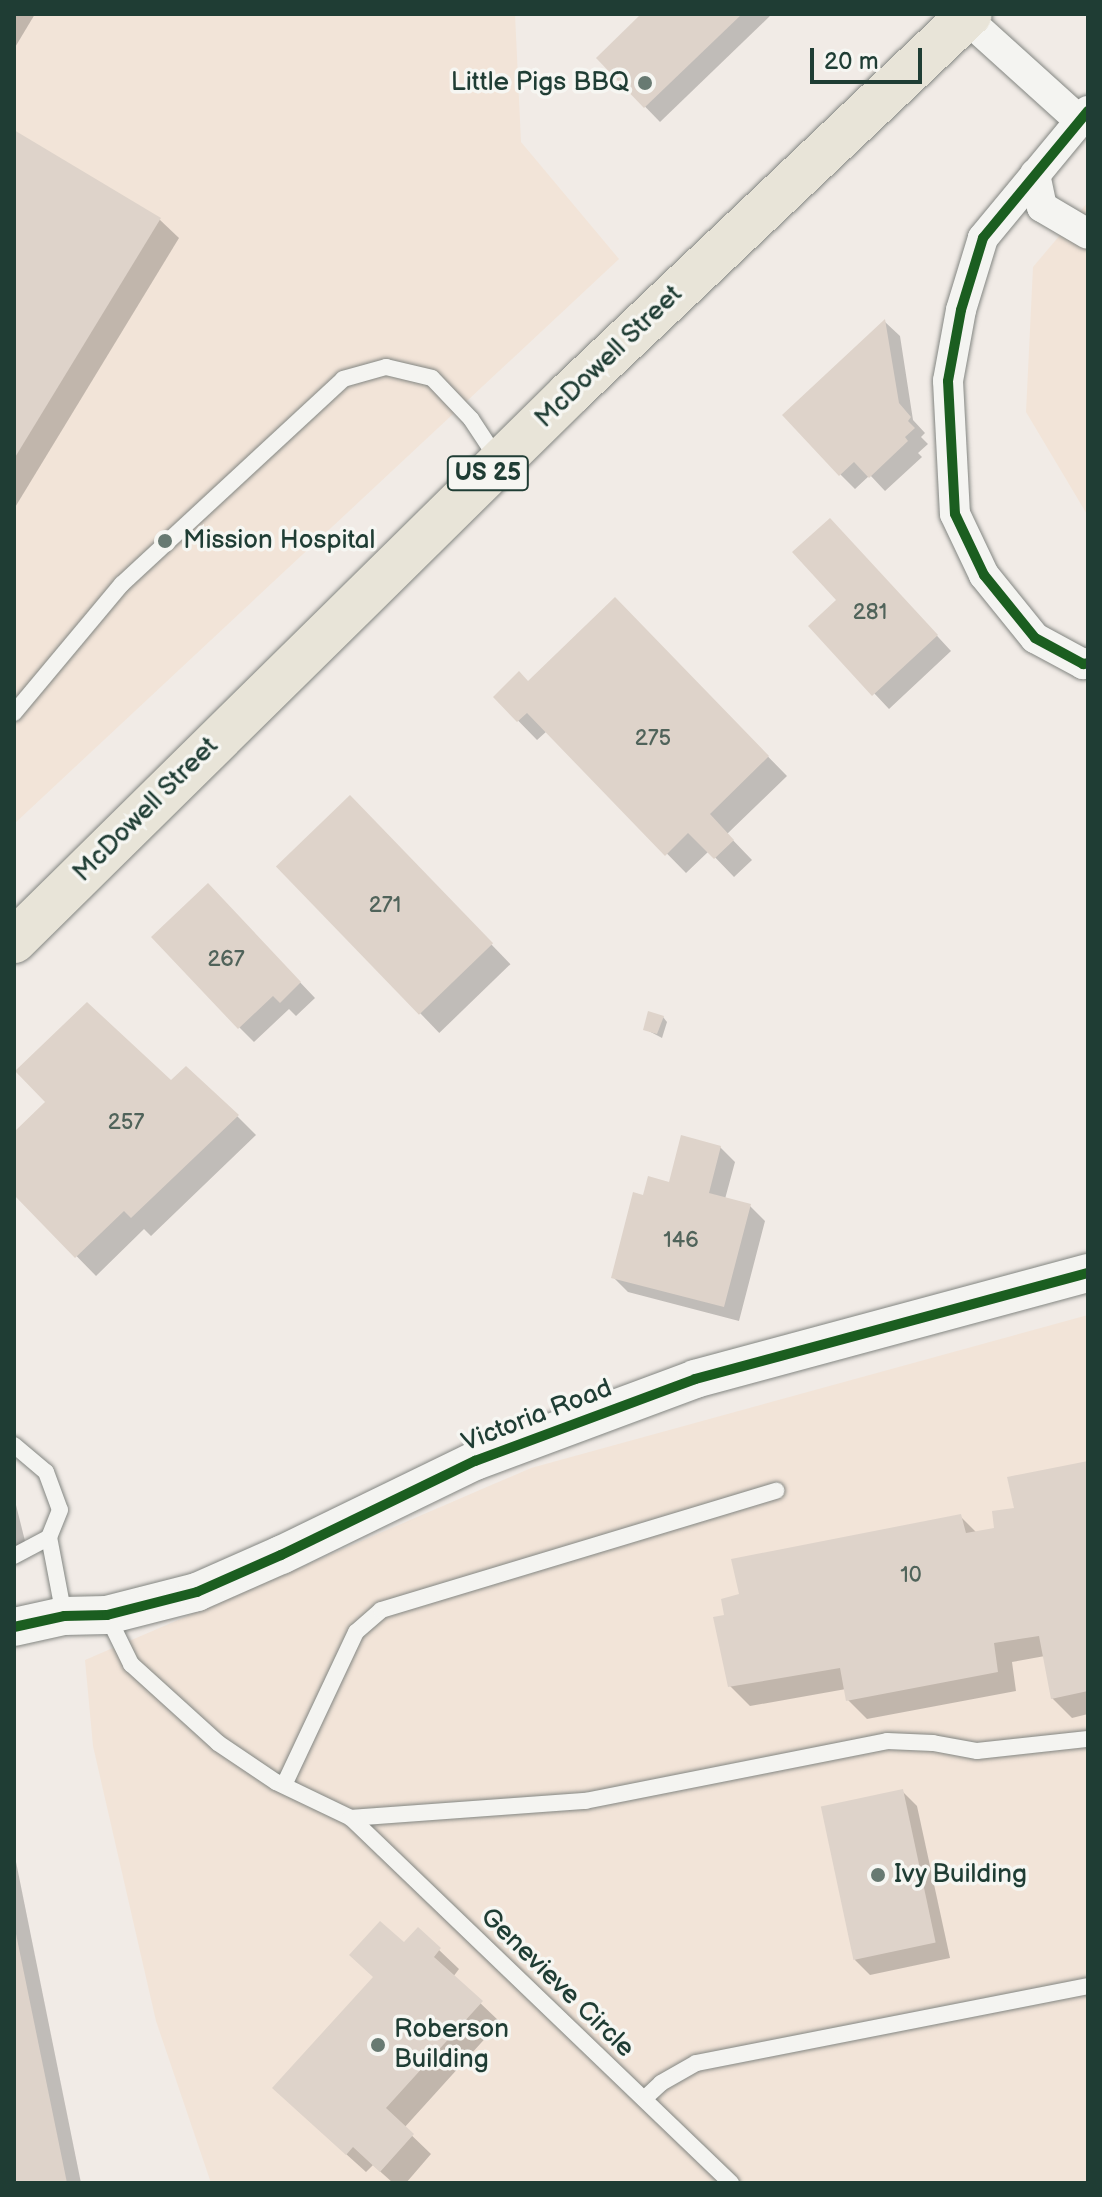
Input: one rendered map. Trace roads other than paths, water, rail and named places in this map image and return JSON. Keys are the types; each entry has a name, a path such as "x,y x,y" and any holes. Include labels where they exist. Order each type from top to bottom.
{"main road":[{"name":"McDowell Street","path":"14,941 499,462 966,15"}],"street":[{"path":"966,15 1084,116 983,238 961,310 948,381 955,514 984,575 1035,638 1083,664 1088,663"},
{"path":"1035,174 1042,207 1088,234"},
{"name":"Victoria Road","path":"14,1627 64,1616 107,1615 197,1592 475,1461 695,1379 1088,1273"}],"lane":[{"path":"14,713 122,584 343,379 386,367 432,378 471,419 499,462"},
{"path":"14,1445 46,1472 60,1510 49,1537 64,1616"},
{"path":"284,1785 356,1632 381,1610 776,1491"},
{"path":"14,1556 49,1537"},
{"path":"107,1615 131,1664 218,1743 284,1785 351,1818 585,1801 887,1741 977,1751 1088,1739"},
{"name":"Genevieve Circle","path":"351,1818 731,2183"},
{"path":"644,2099 661,2083 696,2063 1088,1986"}],"place":[{"name":"Little Pigs BBQ","path":"645,83"},
{"name":"Mission Hospital","path":"165,541"},
{"name":"Ivy Building","path":"878,1875"},
{"name":"Roberson Building","path":"378,2045"}]}
